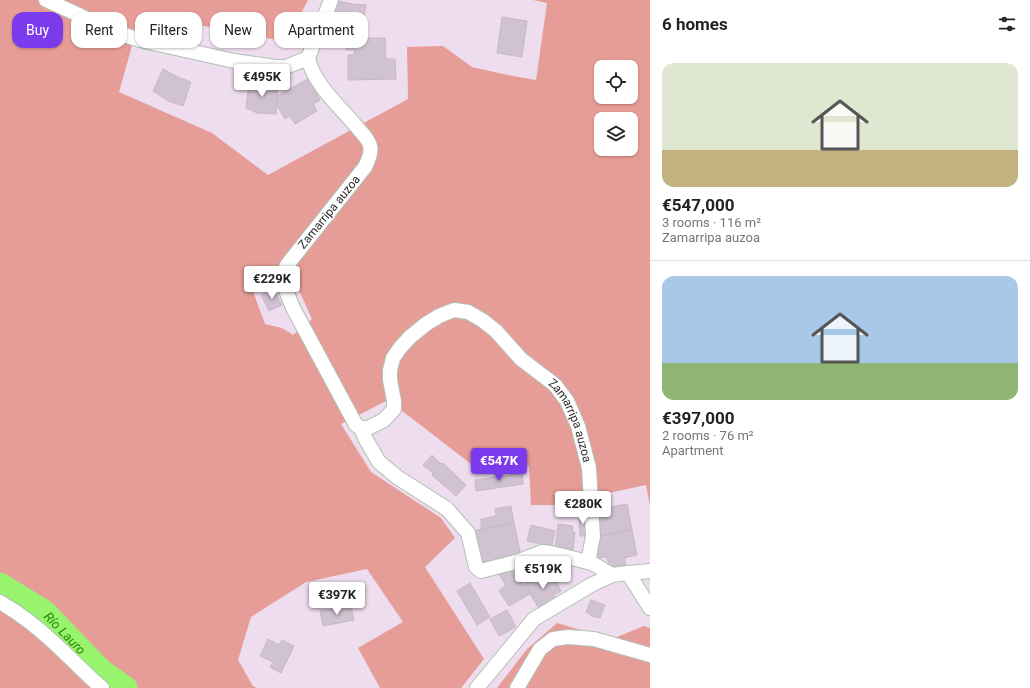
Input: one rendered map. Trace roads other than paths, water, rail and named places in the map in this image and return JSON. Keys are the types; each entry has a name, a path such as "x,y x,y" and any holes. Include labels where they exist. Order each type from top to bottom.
{"street":[{"path":"46,0 118,33 140,40 227,59 276,67 286,67 308,58 331,0"},
{"name":"Zamarripa auzoa","path":"308,58 310,67 320,83 371,146 370,157 365,167 287,265 283,274 284,286 293,308 346,408 356,425 361,428 368,428 384,420 394,409 390,380 390,370 393,358 410,337 439,316 454,310 468,312 482,320 496,331 521,359 555,385 567,401 578,426 589,468 593,536 588,562"},
{"name":"Zamarripa auzoa","path":"361,428 379,462 397,477 447,509 468,533 476,567 481,571 519,561 542,552 588,562 612,574"},
{"path":"477,688 534,619 612,574 650,571"},
{"path":"628,573 650,608"},
{"path":"0,602 16,611 53,641 88,677 102,688"},
{"path":"517,688 540,649 553,639 568,637 594,639 650,655"}],"waterway":[{"name":"Río Lauro","path":"0,584 44,611 102,671 126,688"}]}
